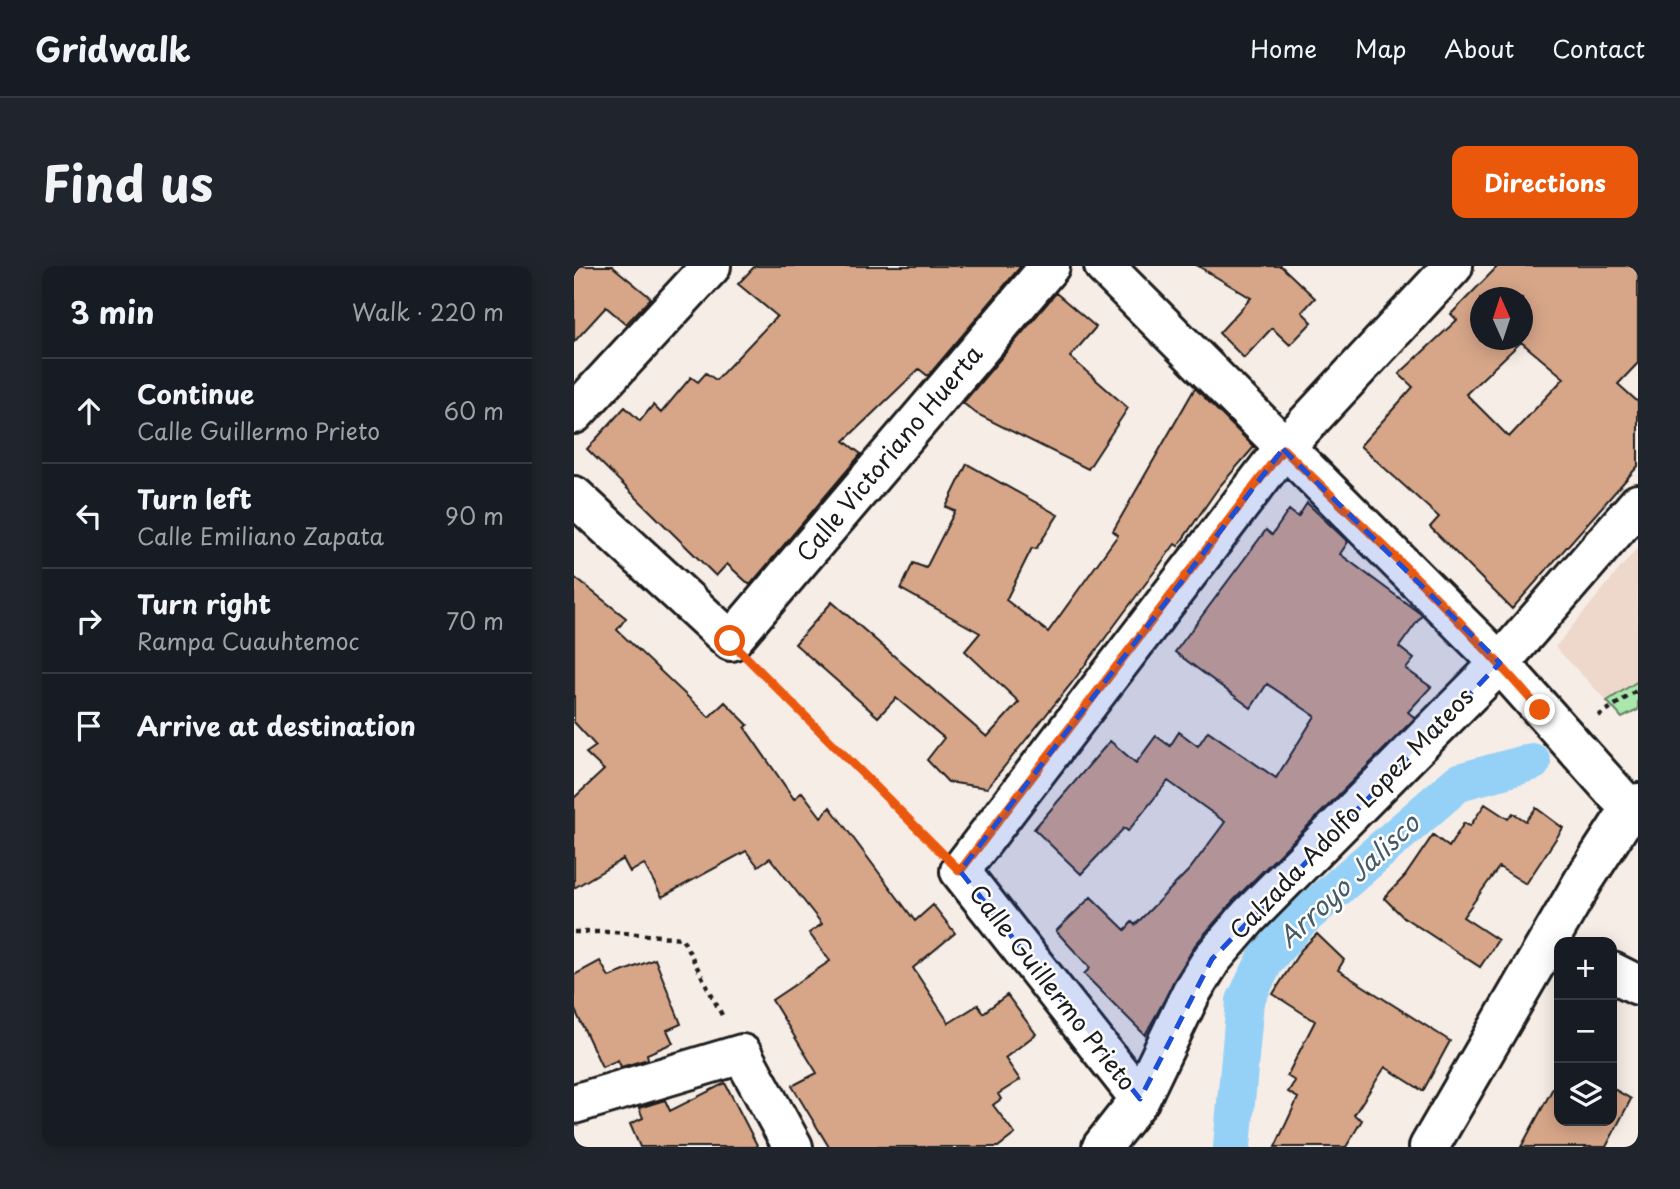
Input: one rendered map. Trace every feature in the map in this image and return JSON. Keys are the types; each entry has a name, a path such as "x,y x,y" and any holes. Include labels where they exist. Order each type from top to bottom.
{"street":[{"path":"574,414 711,266"},
{"name":"Calle Victoriano Huerta","path":"730,641 1050,266"},
{"path":"1104,266 1283,449 1395,556 1500,663 1565,737 1634,806 1584,880 1558,937"},
{"path":"960,871 1283,449 1453,266"},
{"path":"574,496 730,641"},
{"name":"Calzada Adolfo Lopez Mateos","path":"1102,1147 1140,1099 1192,991 1213,959 1249,916 1500,663 1638,504"},
{"name":"Calle Guillermo Prieto","path":"960,871 1140,1099"},
{"path":"1429,1147 1554,946"},
{"path":"1617,974 1638,985"},
{"path":"574,1104 742,1054 793,1147"}],"path":[{"name":"Calle Guillermo Prieto","path":"730,641 960,871"},
{"path":"1565,737 1638,690"},
{"path":"574,932 613,932 682,938 742,1054"}],"highlighted area":[{"path":"1283,449 1500,663 1212,959 1140,1099 960,871"}],"shaded area":[{"path":"1638,547 1638,681 1607,701 1555,647"}],"green space":[{"path":"1638,681 1638,710 1622,718 1607,701"}],"building":[{"path":"574,266 612,266 651,298 626,324 606,307 574,342"},
{"path":"755,266 1021,266 928,376 919,369 844,441 861,454 750,585 727,564 716,576 587,449 625,407 640,421 653,405 661,413 691,377 698,382 706,373 716,380 777,316 738,284"},
{"path":"1198,266 1281,266 1315,298 1302,312 1312,322 1290,345 1272,328 1244,358 1219,333 1251,298"},
{"path":"1498,266 1638,266 1638,363 1618,384 1638,402 1638,466 1512,609 1430,527 1439,517 1360,446 1413,387 1399,374 1457,320 1451,314 1470,295 1470,350 1513,350 1466,394 1509,437 1564,378 1531,350 1533,350 1533,287 1477,287"},
{"path":"1056,293 1096,327 1070,357 1128,408 1088,469 977,414 963,403"},
{"path":"1195,388 1254,447 1219,487 1178,546 1175,544 1071,684 987,788 948,782 927,760 944,738 896,698 878,717 795,644 832,602 987,737 1019,702 965,651 980,633 901,589 913,563 926,568 955,511 946,507 967,464 1058,515 1036,549 1032,548 1006,600 1048,632 1118,535 1113,531"},
{"path":"1307,503 1348,542 1340,554 1422,615 1399,647 1414,659 1406,669 1431,687 1408,712 1415,718 1233,901 1195,945 1145,1035 1084,974 1090,968 1056,931 1091,897 1125,930 1132,922 1135,925 1190,869 1225,822 1168,781 1128,831 1124,828 1081,874 1034,829 1110,741 1136,763 1156,736 1170,746 1179,732 1198,746 1208,731 1276,778 1315,716 1267,684 1251,708 1175,652 1266,530 1272,535 1289,510 1298,517"},
{"path":"574,577 626,618 617,630 709,717 725,702 748,725 745,728 794,799 802,792 821,817 830,807 915,921 933,905 955,933 913,968 949,1023 978,1005 983,1013 1007,995 1036,1034 1005,1058 1020,1080 998,1094 1001,1099 993,1105 1015,1134 998,1147 829,1147 792,1086 817,1073 772,1000 830,961 809,933 822,924 770,858 758,866 746,851 662,897 644,864 630,872 623,859 574,888 574,798 604,770 586,753 596,746 574,722"},
{"path":"1485,804 1508,819 1513,813 1526,821 1536,808 1563,828 1526,884 1499,867 1463,917 1498,940 1480,967 1402,916 1384,898 1405,876 1433,835 1449,847 1464,823 1470,826"},
{"path":"1317,934 1344,960 1338,970 1450,1041 1423,1091 1385,1067 1354,1115 1362,1120 1346,1147 1275,1147 1298,1098 1288,1092 1295,1081 1287,1076 1315,1021 1273,994 1301,950"},
{"path":"655,959 681,1024 667,1030 673,1043 647,1054 648,1059 621,1067 618,1060 602,1067 574,1008 574,975 600,961 609,977"},
{"path":"725,1083 758,1147 640,1147 630,1124 643,1118 639,1108 665,1100 670,1111"},
{"path":"1554,1086 1554,1126 1617,1126 1606,1147 1521,1147"},
{"path":"1617,1091 1631,1099 1617,1126"}],"waterway":[{"name":"Arroyo Jalisco","path":"1232,1147 1245,1001 1266,959 1298,922 1459,782 1532,762"}],"route":[{"path":"730,641 960,871 1283,449 1395,556 1500,663 1540,710"}]}
